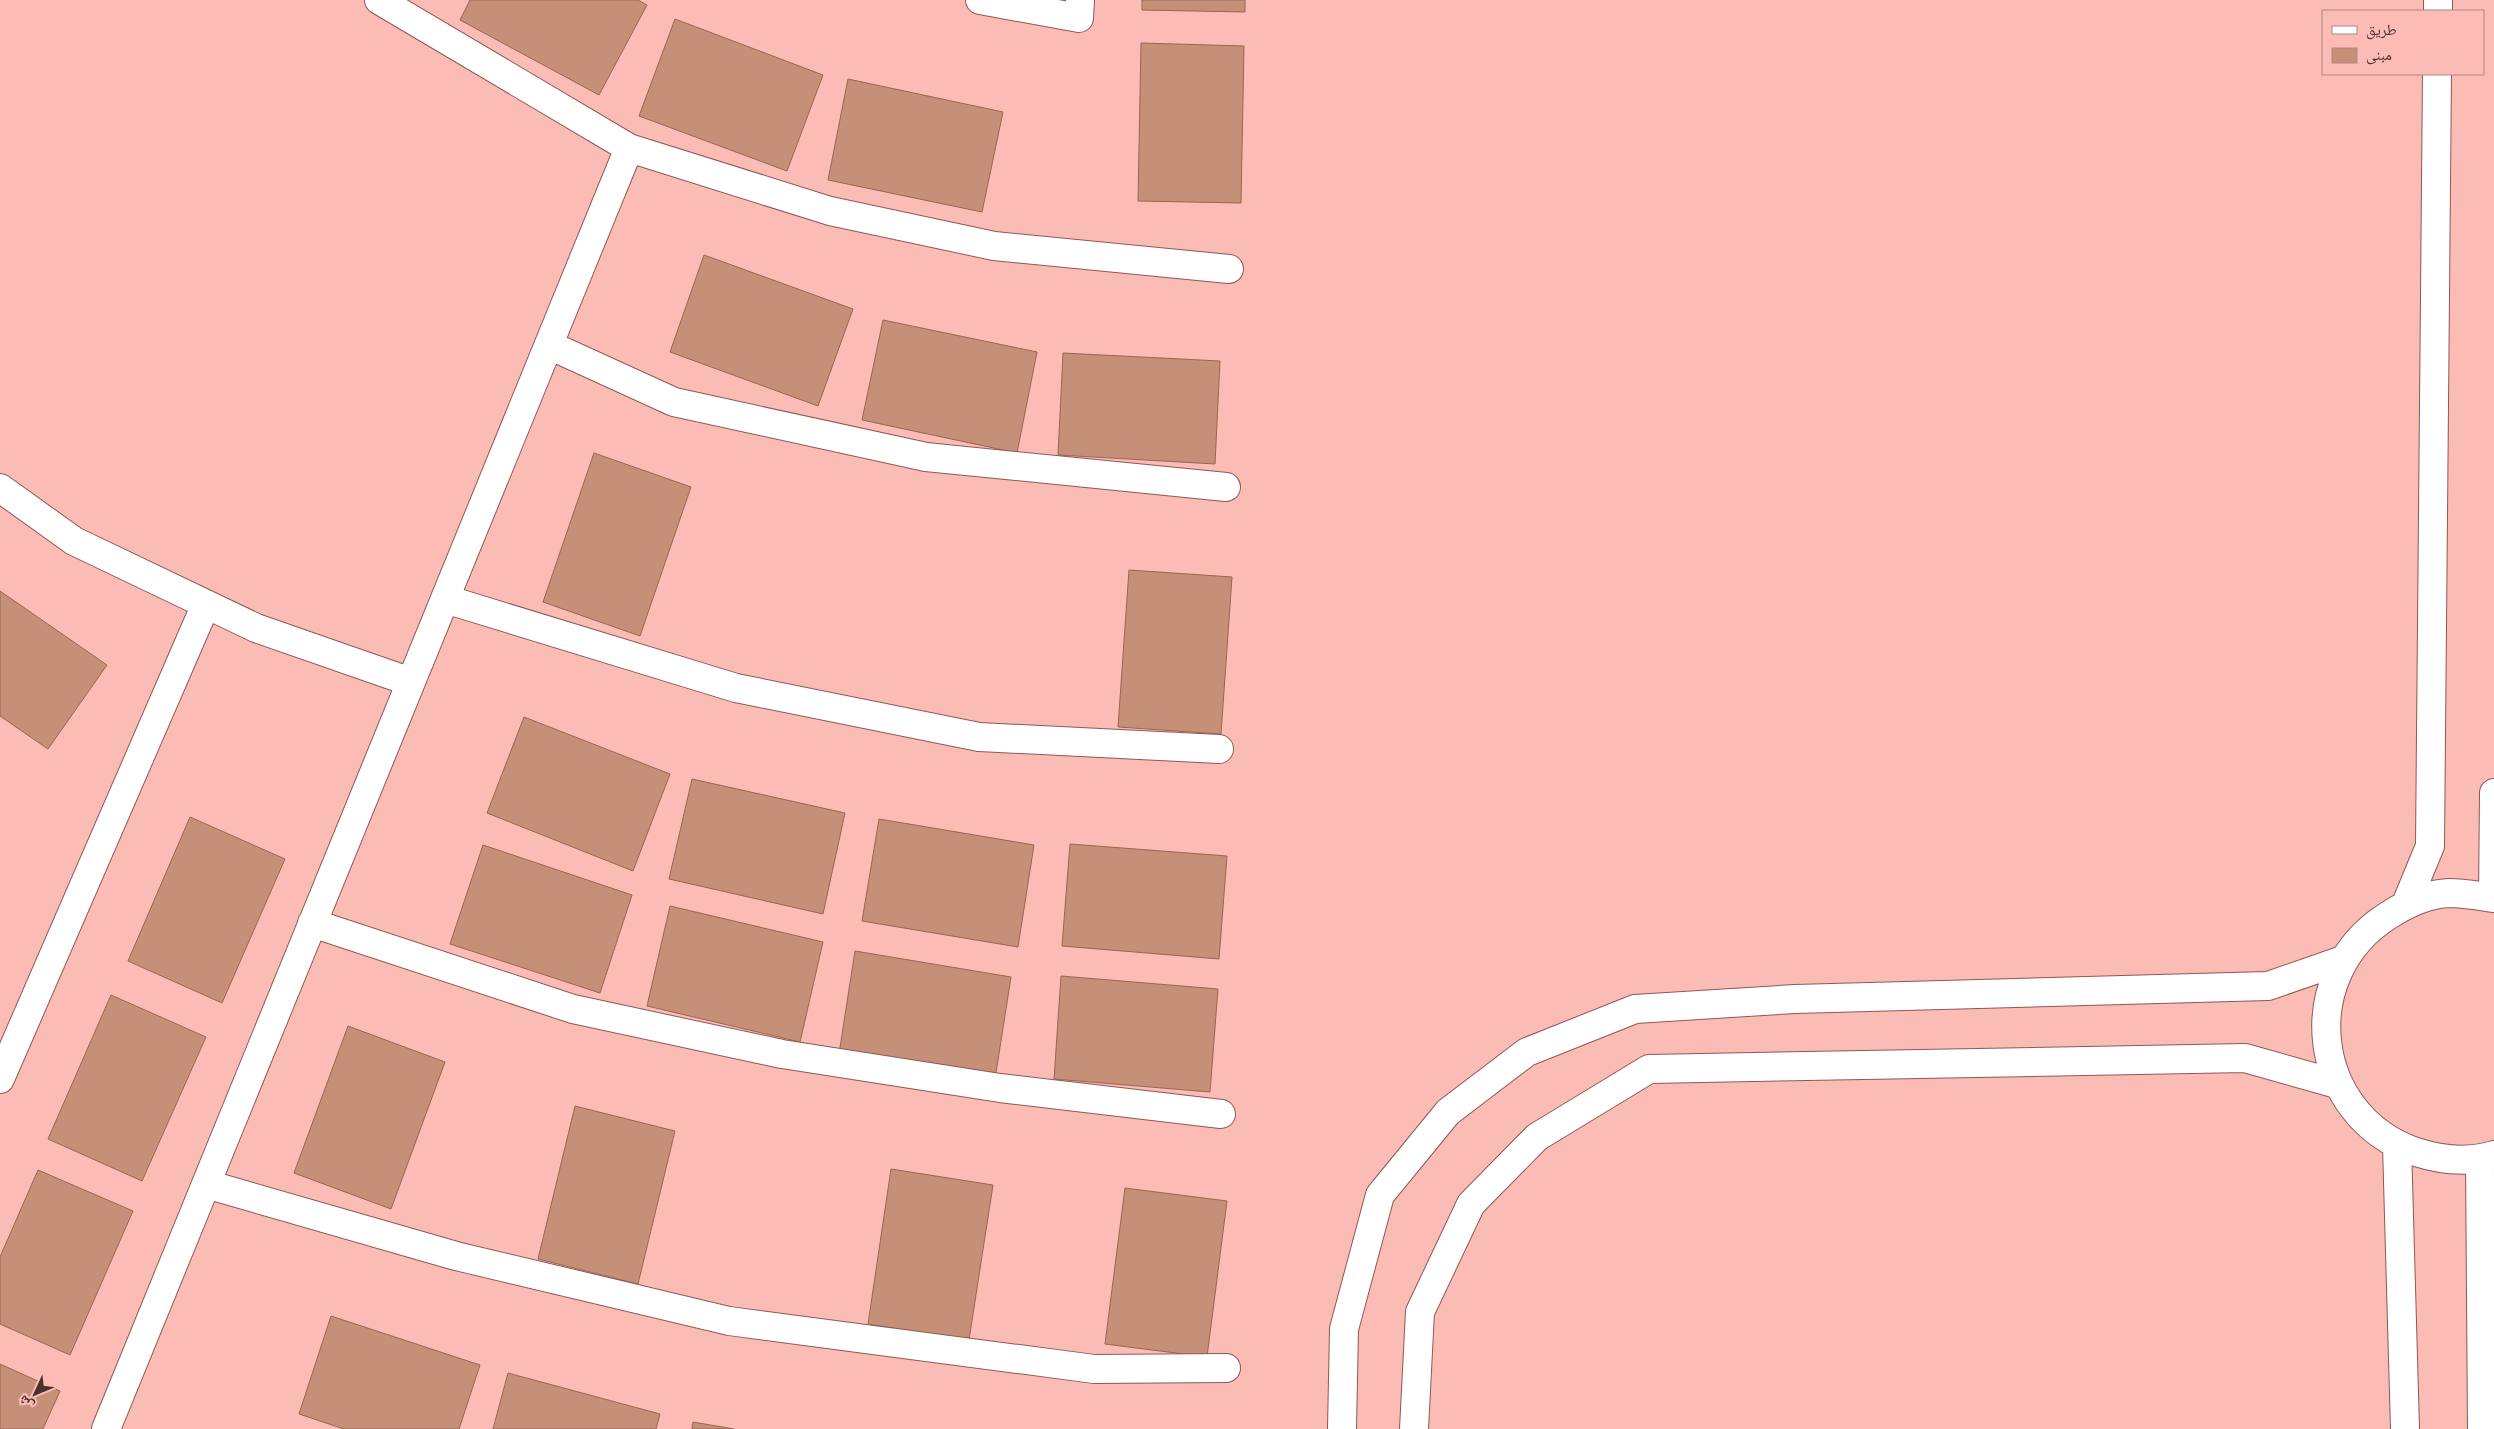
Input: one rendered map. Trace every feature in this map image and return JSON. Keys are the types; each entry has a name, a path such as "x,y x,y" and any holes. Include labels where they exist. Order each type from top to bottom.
{"street":[{"path":"379,0 629,148 830,211 994,246 1229,269"},
{"path":"980,0 1079,18 1080,0"},
{"path":"2406,904 2430,846 2437,75"},
{"path":"106,1429 629,148"},
{"path":"548,346 674,402 926,456 1226,487"},
{"path":"0,488 74,541 256,628 411,682"},
{"path":"445,598 736,688 970,735 1219,749"},
{"path":"0,1078 206,604"},
{"path":"2482,1429 2487,1157 2438,1159 2397,1145 2363,1120 2337,1084 2326,1043 2327,1000 2343,960 2370,926 2406,904 2448,893 2494,898 2494,793"},
{"path":"312,923 573,1009 773,1052 1000,1088 1221,1114"},
{"path":"1342,1429 1344,1329 1380,1195 1448,1112 1527,1052 1635,1008 1795,999 2268,986 2343,960"},
{"path":"1414,1429 1420,1312 1471,1204 1537,1137 1649,1069 2245,1058 2337,1084"},
{"path":"2397,1145 2405,1429"},
{"path":"206,1184 456,1256 729,1321 1094,1369 1226,1368"}],"building":[{"path":"470,0 638,0 647,5 599,95 460,20"},
{"path":"1142,0 1245,0 1245,12 1142,10"},
{"path":"675,19 823,75 787,171 639,116"},
{"path":"1141,43 1244,46 1241,203 1138,201"},
{"path":"848,79 1003,112 982,212 828,180"},
{"path":"704,255 853,309 818,406 670,352"},
{"path":"883,320 1037,352 1017,453 862,420"},
{"path":"1063,353 1220,361 1215,464 1058,455"},
{"path":"594,453 691,487 640,636 543,602"},
{"path":"1129,570 1232,577 1221,734 1118,727"},
{"path":"0,591 107,665 48,749 0,716"},
{"path":"524,717 670,774 633,871 487,813"},
{"path":"692,779 845,813 823,914 669,879"},
{"path":"190,817 285,859 222,1003 128,961"},
{"path":"879,819 1034,845 1018,947 862,921"},
{"path":"1070,844 1227,856 1219,959 1062,946"},
{"path":"483,845 632,895 600,993 450,944"},
{"path":"670,906 823,942 800,1042 647,1006"},
{"path":"855,951 1011,977 995,1079 839,1054"},
{"path":"1061,976 1218,989 1210,1092 1054,1079"},
{"path":"111,995 206,1037 142,1181 48,1139"},
{"path":"348,1026 445,1062 391,1209 294,1173"},
{"path":"575,1106 675,1131 638,1284 538,1259"},
{"path":"891,1169 993,1185 969,1340 868,1324"},
{"path":"38,1170 133,1211 70,1355 0,1324 0,1257"},
{"path":"1125,1188 1227,1201 1207,1357 1105,1344"},
{"path":"331,1316 480,1365 459,1429 344,1429 299,1414"},
{"path":"0,1364 60,1391 43,1429 0,1429"},
{"path":"508,1373 660,1414 656,1429 493,1429"},
{"path":"693,1422 734,1429 692,1429"}]}
